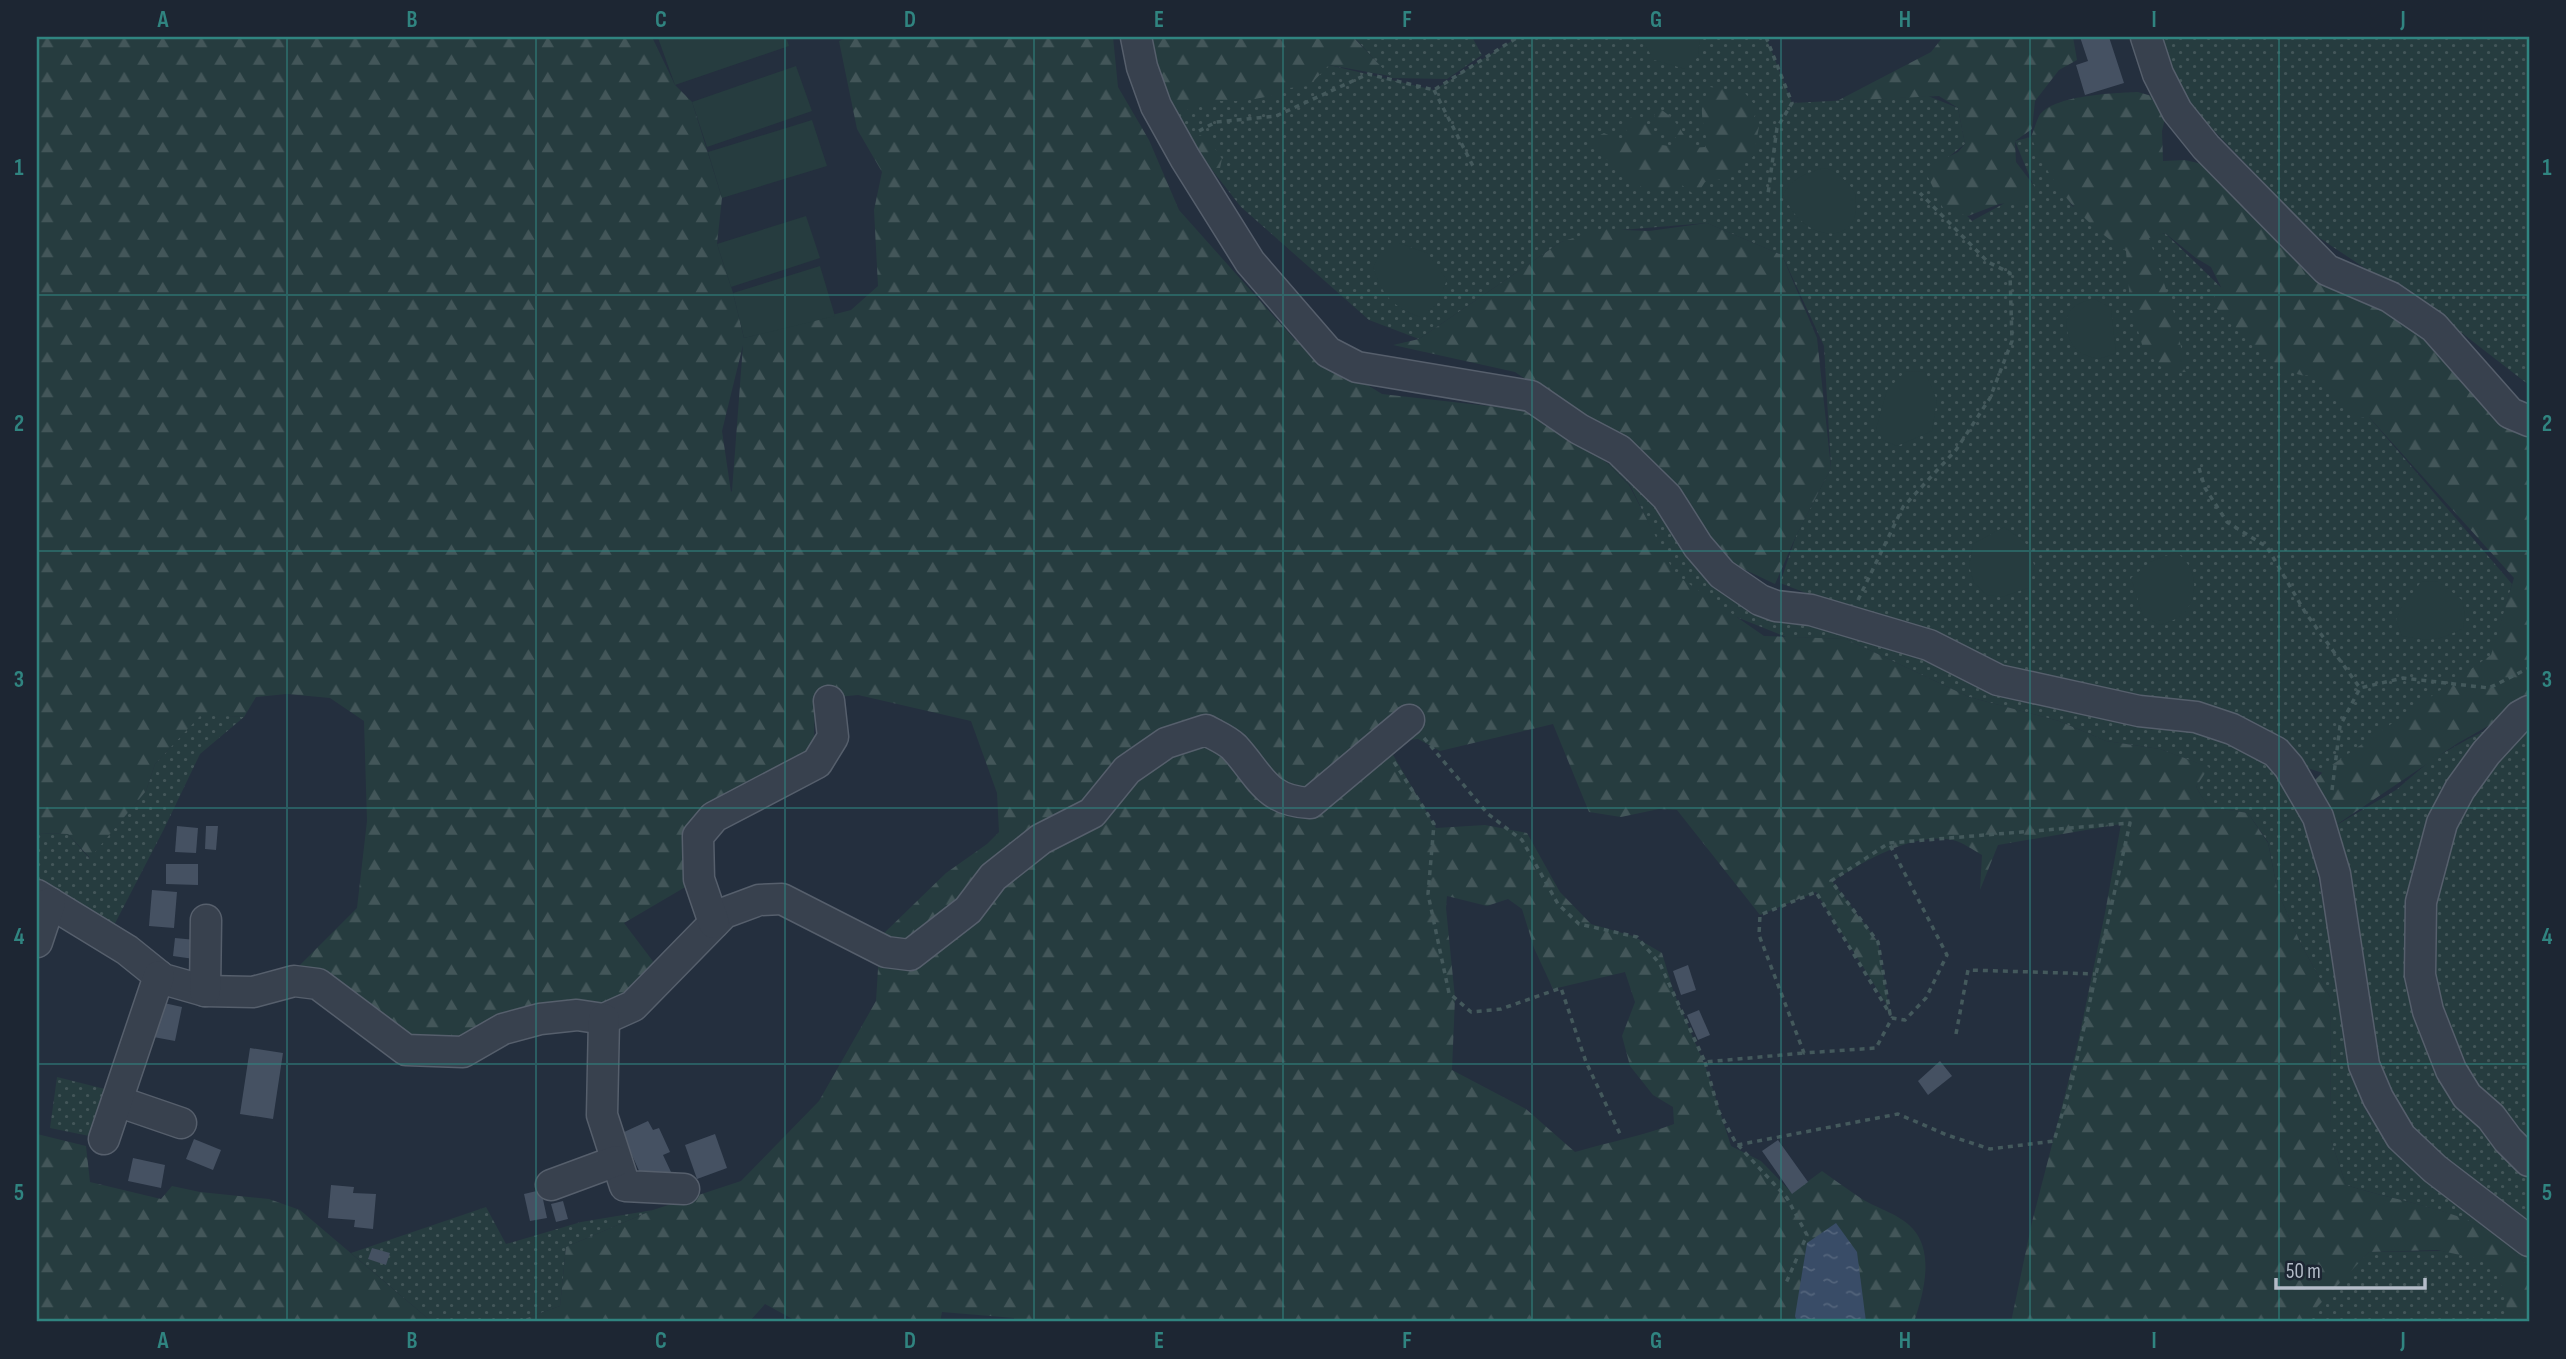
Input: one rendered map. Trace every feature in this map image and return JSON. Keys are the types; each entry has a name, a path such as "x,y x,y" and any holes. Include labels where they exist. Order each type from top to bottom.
{"street":[{"path":"1136,37 1142,67 1156,106 1176,142 1250,262 1328,352 1357,368 1531,396 1579,429 1619,450 1667,497 1698,546 1722,574 1760,600 1776,606 1811,610 1928,645 1998,680 2139,711 2196,717 2232,729 2276,752 2289,767 2318,817 2335,874 2364,1065 2378,1098 2401,1137 2435,1169 2529,1241"},
{"path":"2146,37 2158,74 2176,111 2206,146 2327,270 2390,298 2434,327 2510,413 2529,421"},
{"path":"714,923 699,878 698,836 715,817 817,763 833,737 829,701"},
{"path":"2529,710 2520,716 2486,753 2460,789 2442,823 2421,902 2420,975 2438,1042 2451,1070 2467,1096 2491,1117 2508,1140 2529,1161"},
{"path":"37,942 43,899 127,950 163,979 205,991 253,992 295,981 318,984 406,1050 463,1052 503,1029 540,1019 577,1015 604,1019 633,1006 724,913 759,900 782,899 886,952 910,955 968,910 993,877 1041,839 1092,813 1127,770 1166,743 1206,730 1232,745 1263,785 1291,802 1310,803 1409,720"},
{"path":"205,991 206,920"},
{"path":"104,1139 159,976"},
{"path":"604,1019 602,1115 625,1186 684,1189"},
{"path":"117,1101 181,1123"},
{"path":"551,1185 617,1161"}],"path":[{"path":"1176,142 1216,122 1276,116 1368,74 1434,90 1518,37"},
{"path":"1766,37 1791,103 1777,128 1768,194"},
{"path":"1434,90 1475,170"},
{"path":"1847,621 1903,507 1963,440 1990,398 2012,341 2010,273 1988,262 1920,193"},
{"path":"2199,468 2205,488 2227,522 2267,547 2305,612 2360,688"},
{"path":"2331,793 2340,726 2360,688 2403,678 2489,688 2529,668"},
{"path":"1409,720 1488,814 1522,840 1558,904 1579,924 1637,937 1660,964 1705,1062 1719,1112 1737,1145 1787,1198 1807,1235 1786,1283"},
{"path":"1384,741 1394,762 1434,824 1428,894 1449,993 1471,1012 1501,1009 1561,988 1586,1062 1620,1134"},
{"path":"1737,1145 1898,1114 1947,1135 1990,1149 2054,1141 2072,1081 2130,823 1889,843 1830,881 1878,942 1890,1014 1816,892 1760,915 1759,936 1804,1053"},
{"path":"1705,1062 1876,1048 1892,1018 1905,1020 1926,998 1947,955 1889,843"},
{"path":"1956,1034 1968,971 2096,974"}],"green space":[{"path":"37,37 652,37 675,85 692,102 722,198 717,244 744,338 851,310 878,286 874,210 882,172 857,129 839,41 850,37 1113,37 1118,87 1149,140 1179,210 1295,340 1382,394 1524,410 1573,437 1607,463 1629,485 1675,574 1764,636 1846,639 1969,697 2059,721 2106,741 2160,749 2209,767 2196,787 2208,807 2248,813 2268,843 2278,893 2302,946 2330,997 2331,1140 2346,1185 2456,1216 2495,1234 2529,1267 2529,1322 2507,1322 2503,1290 2488,1261 2437,1250 2369,1252 2303,1322 2011,1322 2032,1222 2076,1052 2121,824 1998,845 1980,890 1982,855 1964,844 1938,838 1890,850 1832,881 1878,942 1889,1008 1816,892 1760,915 1677,810 1659,809 1621,817 1589,812 1553,724 1440,751 1418,739 1386,743 1436,828 1485,825 1527,833 1560,892 1591,924 1633,936 1662,953 1674,993 1706,1068 1731,1146 1761,1161 1792,1193 1822,1171 1862,1199 1908,1224 1920,1239 1925,1262 1921,1300 1914,1322 1014,1322 1014,1318 942,1312 940,1322 798,1322 765,1304 749,1322 516,1322 560,1306 566,1247 653,1210 741,1181 819,1101 876,1001 880,937 946,873 987,844 999,832 997,793 971,721 858,695 816,699 814,731 817,763 698,836 699,879 624,923 655,964 633,1006 406,1050 289,976 357,908 367,821 364,721 330,698 287,694 256,697 244,717 201,715 155,764 146,791 90,858 68,834 37,833","holes":["743,345 732,491 731,492 722,431","1447,896 1487,906 1508,899 1522,909 1534,948 1553,989 1625,972 1635,1002 1622,1036 1630,1066 1653,1095 1673,1107 1674,1124 1575,1152 1526,1109 1452,1070 1455,998"]},
{"path":"786,37 789,46 675,85 658,38"},
{"path":"1144,37 1359,37 1355,39 1390,76 1329,65 1309,86 1289,88 1276,95 1244,101 1218,101 1169,115"},
{"path":"1472,37 1482,55 1447,79 1391,78 1355,38"},
{"path":"1518,37 1766,37 1792,103 1928,96 1958,108 1965,144 1927,174 1972,221 2034,187 2015,141 2031,137 2072,206 2149,237 2165,233 2302,366 2369,417 2512,584 2491,658 2323,773 2254,751 2281,775 2311,842 2343,1006 2353,1079 2366,1111 2390,1147 2425,1180 2529,1252 2529,1267 2495,1234 2473,1223 2437,1210 2346,1185 2331,1140 2330,997 2302,946 2278,893 2268,842 2248,813 2208,807 2196,787 2208,767 2160,749 2106,741 2059,721 1969,697 1846,639 1786,637 1734,616 1673,574 1630,485 1607,463 1649,480 1752,593 2055,693 2209,737 1993,665 1780,583 1796,536 1831,468 1824,346 1782,255 1707,223 1621,230 1561,242 1419,339 1369,320 1241,207 1169,115 1329,65 1434,90"},
{"path":"1640,37 1700,37 1698,57 1685,69 1654,60"},
{"path":"1943,37 2073,37 2077,60 2059,70 2035,101 2032,129 2015,141 2016,162 2035,187 2020,202 1999,204 1968,216 1944,210 1924,169 1958,152 1965,144 1958,108 1939,96 1837,101 1931,52"},
{"path":"2159,37 2529,37 2529,385 2458,330 2312,233 2183,98"},
{"path":"796,66 812,111 707,147 692,102"},
{"path":"1710,87 1744,92 1758,109 1753,119 1759,127 1753,157 1741,162 1723,179 1705,182 1696,196 1679,183 1667,189 1645,190 1600,154 1594,138 1604,133 1621,141 1628,136 1624,123 1631,117 1647,124 1662,145 1676,147 1682,143 1655,120 1654,115 1660,109 1675,122 1692,148 1705,147 1702,110"},
{"path":"2138,92 2155,97 2166,114 2162,131 2163,161 2185,160 2219,168 2403,315 2529,428 2529,703 2458,743 2330,829 2309,786 2326,769 2491,655 2514,578 2369,417 2359,418 2312,375 2300,375 2286,370 2243,337 2211,302 2221,287 2211,267 2165,233 2149,238 2174,313 2186,372 2165,371 2143,348 2130,303 2126,251 2095,228 2070,202 2048,171 2031,137 2039,116 2057,104 2085,96"},
{"path":"812,120 827,166 722,198 708,152"},
{"path":"1205,134 1222,159 1220,168 1203,168 1188,146 1196,137"},
{"path":"1824,168 1841,177 1852,188 1856,197 1852,222 1842,231 1835,233 1819,232 1806,225 1794,213 1783,195 1800,177"},
{"path":"806,216 820,258 731,287 717,244"},
{"path":"1707,223 1782,255 1817,338 1831,468 1775,584 1718,557 1655,466 1515,372 1393,345 1419,339 1561,242 1601,229 1649,231"},
{"path":"1399,243 1427,253 1447,280 1436,305 1420,317 1402,309 1389,299 1380,286 1373,267 1381,252"},
{"path":"820,266 835,316 744,338 733,293"},
{"path":"2095,299 2111,308 2116,353 2099,359 2076,349 2067,329 2071,310 2081,303"},
{"path":"1906,371 1925,372 1937,400 1932,431 1897,446 1883,440 1876,429 1887,390"},
{"path":"2004,527 2025,542 2035,567 2028,588 2002,597 1987,595 1974,583 1969,566 1973,544"},
{"path":"2176,552 2191,570 2194,592 2183,614 2160,625 2143,616 2131,578 2150,562"},
{"path":"2438,581 2462,600 2465,614 2463,628 2434,639 2402,636 2396,620 2401,608 2421,582"},
{"path":"2529,710 2529,1240 2385,1110 2323,833 2396,790 2431,760"},
{"path":"201,714 244,717 200,754 110,933 37,894 37,833 68,834 89,858 146,791 155,764"},
{"path":"57,1077 113,1091 104,1139 50,1128"},
{"path":"37,1134 86,1146 90,1182 161,1199 172,1186 200,1192 269,1199 300,1210 432,1322 37,1322"},
{"path":"486,1207 506,1244 581,1222 653,1210 566,1247 560,1306 516,1322 432,1322 351,1253"},
{"path":"2442,1251 2492,1261 2508,1302 2507,1322 2300,1322 2369,1252"}],"water":[{"path":"1836,1223 1857,1252 1866,1322 1797,1322 1795,1316 1807,1243"}],"building":[{"path":"2080,37 2109,37 2124,83 2085,95 2076,65 2088,61"},
{"path":"177,826 198,828 196,853 175,852"},
{"path":"206,826 218,826 216,850 205,849"},
{"path":"166,864 198,864 198,885 166,884"},
{"path":"152,890 177,892 174,928 149,926"},
{"path":"175,938 196,940 194,959 173,956"},
{"path":"1688,965 1696,990 1681,995 1673,971"},
{"path":"155,1001 182,1007 175,1041 148,1036"},
{"path":"1699,1010 1710,1035 1698,1040 1687,1015"},
{"path":"250,1048 283,1053 273,1119 240,1114"},
{"path":"1940,1061 1952,1076 1928,1095 1918,1081"},
{"path":"648,1121 653,1130 659,1128 670,1152 663,1155 671,1172 645,1184 622,1133"},
{"path":"715,1134 727,1168 697,1179 685,1145"},
{"path":"194,1139 221,1150 213,1170 186,1159"},
{"path":"1778,1140 1808,1182 1792,1194 1762,1151"},
{"path":"133,1158 165,1165 161,1188 128,1181"},
{"path":"331,1185 354,1187 353,1193 376,1194 373,1229 354,1227 355,1220 328,1218"},
{"path":"541,1190 547,1218 530,1221 524,1194"},
{"path":"563,1201 568,1219 556,1222 551,1204"},
{"path":"372,1248 390,1253 386,1265 368,1259"}]}
